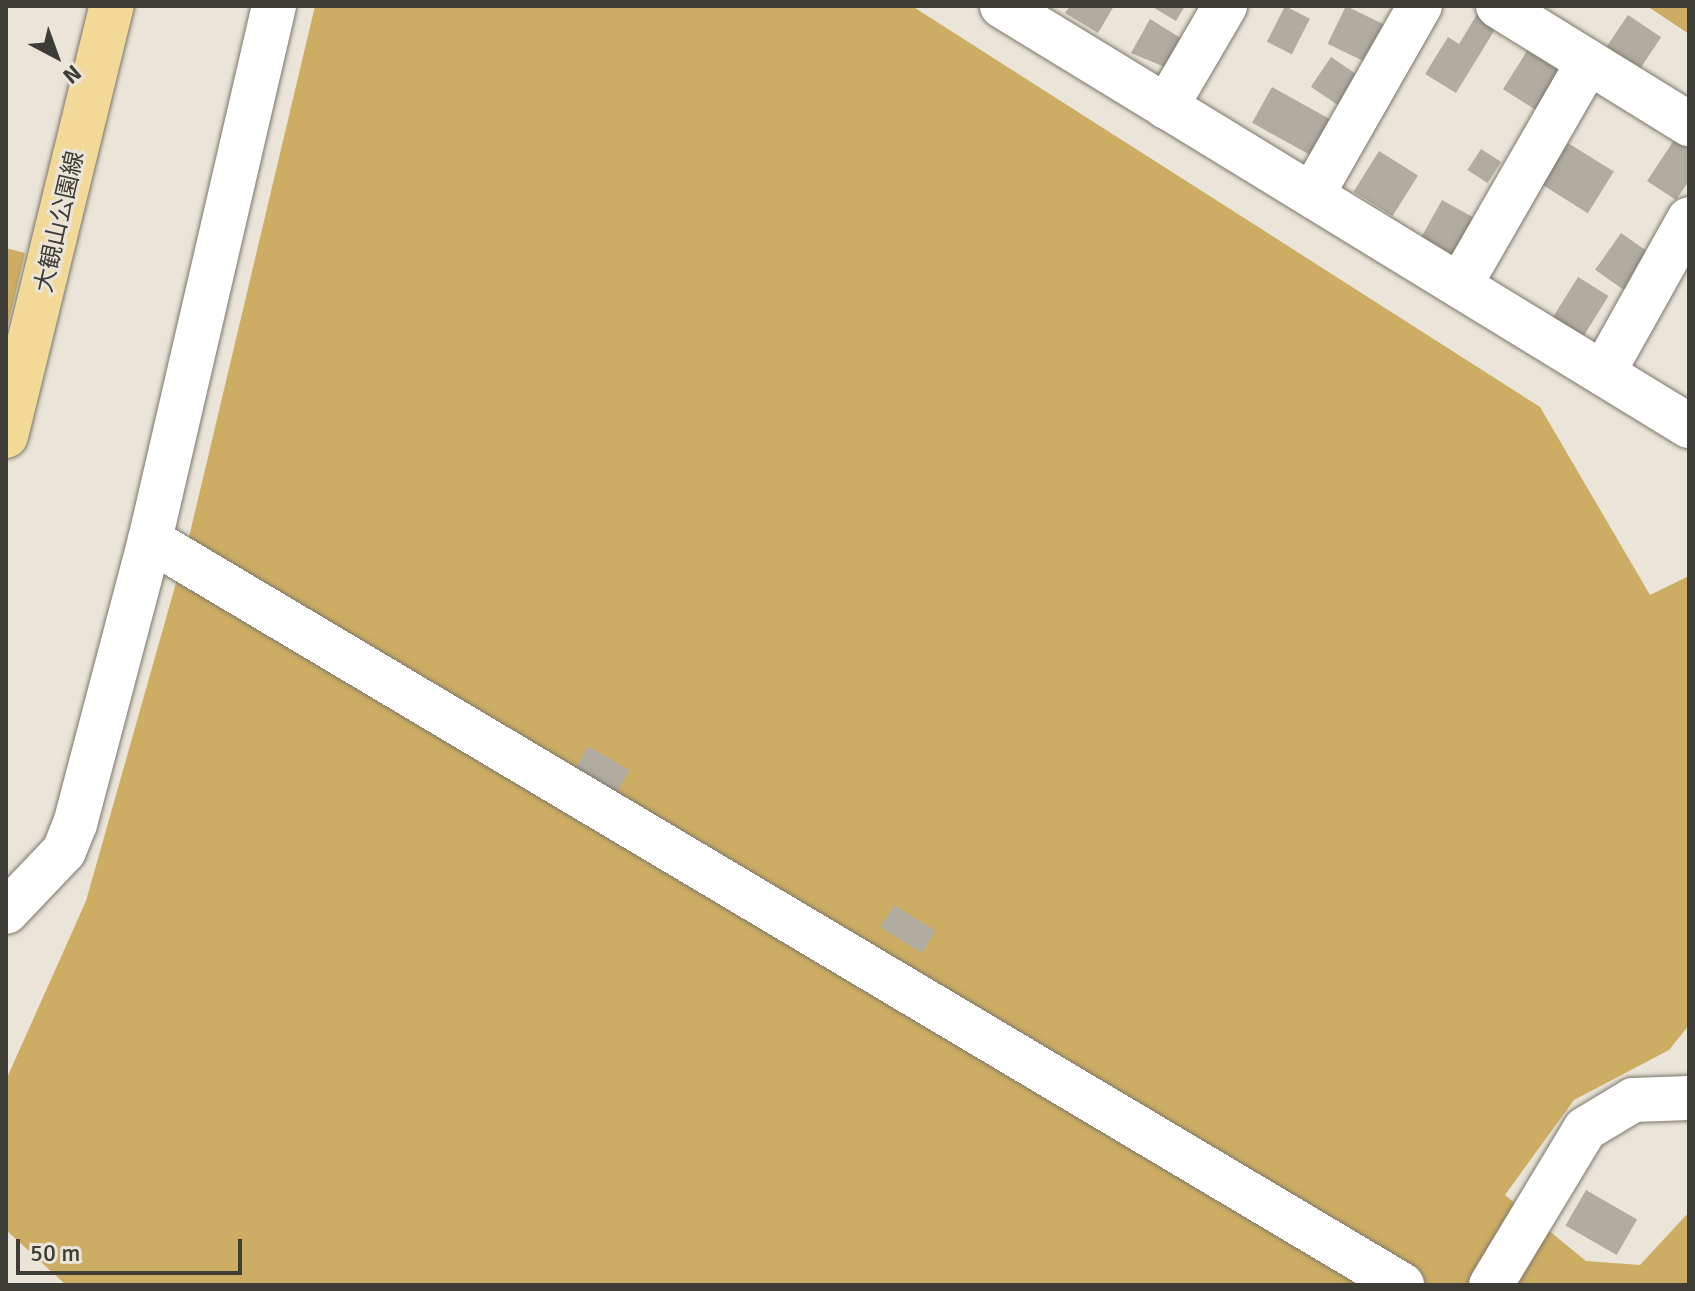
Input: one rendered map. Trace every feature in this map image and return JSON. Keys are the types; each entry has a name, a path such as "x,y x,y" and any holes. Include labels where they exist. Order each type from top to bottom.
{"main road":[{"name":"大観山公園線","path":"6,436 112,6"}],"street":[{"path":"6,912 71,839 150,540 274,6"},
{"path":"1002,6 1689,426"},
{"path":"1166,107 1225,6"},
{"path":"1312,195 1420,6"},
{"path":"1498,6 1689,124"},
{"path":"1460,285 1588,62"},
{"path":"1603,373 1689,219"},
{"path":"150,540 1402,1285"},
{"path":"1491,1285 1585,1129 1633,1100 1689,1098"}],"shaded area":[{"path":"315,6 912,6 1540,407 1650,595 1689,576 1689,1025 1669,1050 1574,1100 1505,1195 1586,1261 1640,1265 1689,1212 1689,1285 66,1285 6,1230 6,1080 86,901 189,537"},
{"path":"1647,6 1689,6 1689,34"},
{"path":"6,248 25,253 6,333"}],"building":[{"path":"1070,6 1114,6 1098,33 1065,13"},
{"path":"1151,6 1185,6 1176,21"},
{"path":"1285,6 1310,19 1292,54 1267,42"},
{"path":"1346,6 1385,25 1366,63 1328,44"},
{"path":"1479,11 1499,23 1456,93 1425,74 1448,37 1459,44"},
{"path":"1628,15 1661,37 1636,75 1603,52"},
{"path":"1150,19 1184,40 1167,68 1131,53"},
{"path":"1530,46 1562,66 1535,109 1503,89"},
{"path":"1331,57 1361,77 1341,107 1311,87"},
{"path":"1272,87 1334,121 1314,157 1252,123"},
{"path":"1676,137 1689,145 1689,181 1676,200 1647,181"},
{"path":"1568,143 1614,172 1588,213 1542,185"},
{"path":"1481,149 1501,162 1488,183 1467,170"},
{"path":"1379,151 1418,175 1393,216 1354,192"},
{"path":"1442,200 1475,218 1451,263 1417,245"},
{"path":"1621,233 1650,253 1624,290 1595,270"},
{"path":"1578,277 1609,296 1580,341 1550,322"},
{"path":"588,746 630,770 616,794 574,770"},
{"path":"894,905 936,931 922,953 880,927"},
{"path":"1586,1190 1637,1220 1617,1255 1566,1226"}]}
